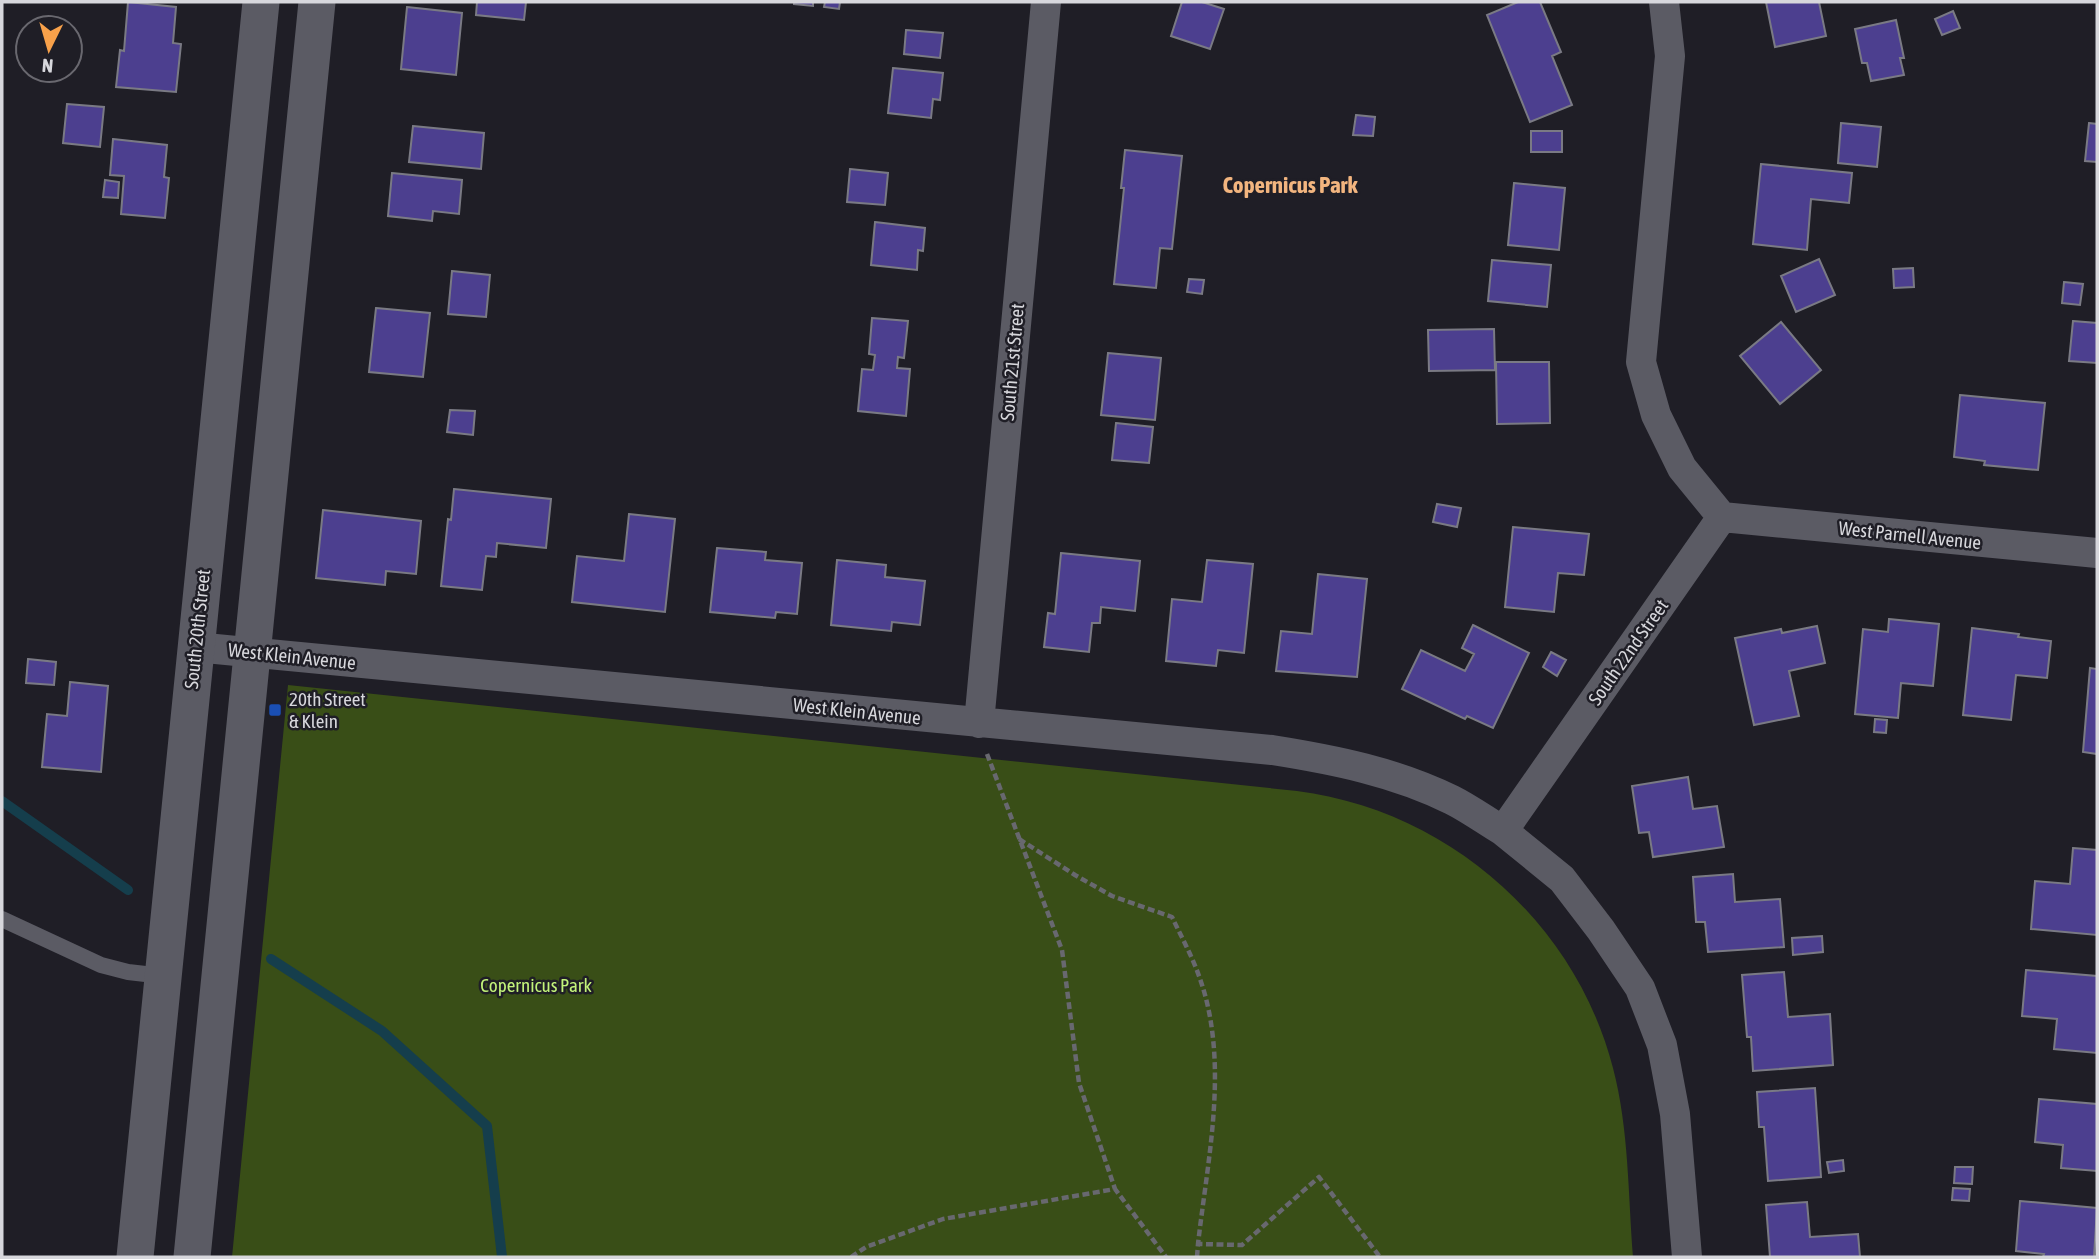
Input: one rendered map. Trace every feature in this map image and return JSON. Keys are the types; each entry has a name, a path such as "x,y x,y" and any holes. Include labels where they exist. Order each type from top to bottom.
{"street":[{"name":"South 20th Street","path":"135,1257 261,2"},
{"path":"192,1257 317,2"},
{"name":"South 21st Street","path":"979,723 1046,2"},
{"path":"1664,2 1670,56 1641,362 1656,415 1682,468 1722,517"},
{"name":"West Parnell Avenue","path":"1722,517 2097,553"},
{"name":"South 22nd Street","path":"1503,831 1722,517"},
{"name":"West Klein Avenue","path":"195,647 1272,750 1338,760 1391,774 1454,801 1503,831"},
{"path":"1503,831 1562,879 1640,988 1662,1045 1675,1114 1687,1257"}],"lane":[{"path":"2,919 101,965 128,972 163,976"}],"path":[{"path":"979,723 987,755 1062,950 1079,1083 1115,1189 1166,1257"},
{"path":"1019,839 1112,896 1172,917 1199,976 1212,1026 1215,1065 1214,1106 1197,1257"},
{"path":"1198,1244 1242,1245 1319,1177 1380,1257"},
{"path":"851,1257 866,1247 943,1219 1115,1189"}],"green space":[{"name":"Copernicus Park","path":"288,685 1297,791 1352,802 1404,822 1453,848 1497,882 1536,921 1569,965 1595,1015 1613,1068 1622,1114 1633,1257 232,1257"}],"building":[{"path":"128,2 176,7 173,43 181,44 176,92 116,87 120,50 124,51"},
{"path":"477,2 526,2 524,20 476,15"},
{"path":"813,2 813,6 794,4"},
{"path":"825,2 840,2 839,9 824,7"},
{"path":"1182,2 1202,2 1224,9 1210,49 1171,36"},
{"path":"1518,2 1540,2 1561,52 1552,56 1572,105 1530,122 1487,15"},
{"path":"1766,2 1819,2 1826,36 1775,47"},
{"path":"407,7 462,13 456,75 401,69"},
{"path":"1953,11 1960,28 1942,35 1935,19"},
{"path":"1896,20 1904,58 1900,58 1904,75 1871,81 1867,63 1862,63 1855,29"},
{"path":"906,30 943,33 940,58 904,54"},
{"path":"893,68 943,73 940,100 933,99 931,118 888,113"},
{"path":"67,104 104,107 100,147 63,143"},
{"path":"1356,115 1375,117 1373,136 1353,135"},
{"path":"1841,123 1881,127 1877,167 1838,163"},
{"path":"2089,123 2097,124 2097,162 2085,161"},
{"path":"413,126 484,133 481,169 409,162"},
{"path":"1531,131 1562,131 1562,152 1531,152"},
{"path":"113,139 167,145 164,177 169,178 165,218 121,214 124,176 110,175"},
{"path":"1125,150 1182,156 1172,249 1160,248 1156,288 1114,284 1124,188 1121,188"},
{"path":"1761,164 1852,173 1849,203 1811,199 1807,250 1753,244"},
{"path":"850,169 888,173 885,205 847,202"},
{"path":"392,173 462,180 459,214 433,211 432,221 388,216"},
{"path":"105,180 119,182 118,198 103,197"},
{"path":"1514,183 1565,188 1559,250 1508,245"},
{"path":"875,222 925,228 923,251 918,250 917,270 871,265"},
{"path":"1819,259 1835,295 1796,312 1781,276"},
{"path":"1492,260 1551,265 1547,307 1488,301"},
{"path":"1913,268 1914,287 1894,288 1893,269"},
{"path":"452,271 490,275 486,317 448,314"},
{"path":"1189,279 1204,280 1202,294 1187,292"},
{"path":"2064,282 2083,284 2080,305 2062,303"},
{"path":"376,308 430,313 423,377 369,372"},
{"path":"872,318 908,321 904,358 898,357 897,368 910,369 906,416 858,411 862,369 873,370 875,355 869,354"},
{"path":"2073,321 2097,323 2097,363 2069,361"},
{"path":"1781,322 1821,370 1780,404 1740,356"},
{"path":"1494,329 1495,370 1429,371 1428,330"},
{"path":"1108,353 1161,358 1155,420 1101,415"},
{"path":"1496,362 1549,362 1550,423 1497,424"},
{"path":"1960,395 2045,403 2038,470 1984,465 1985,461 1954,457"},
{"path":"450,410 475,411 473,435 447,432"},
{"path":"1116,423 1153,427 1149,463 1112,460"},
{"path":"454,489 551,499 546,548 497,543 496,557 486,556 482,590 441,586"},
{"path":"1437,504 1461,508 1457,527 1433,522"},
{"path":"323,510 421,521 416,574 386,571 385,585 316,578"},
{"path":"629,514 675,519 665,612 572,602 577,556 624,561"},
{"path":"1513,527 1589,534 1584,575 1558,573 1554,612 1505,607"},
{"path":"717,548 766,552 765,560 802,563 797,614 776,612 775,618 710,612"},
{"path":"1061,553 1140,561 1135,611 1101,607 1100,623 1092,623 1089,652 1044,647 1048,613 1055,614"},
{"path":"837,560 886,565 885,577 925,581 920,625 892,622 891,631 831,625"},
{"path":"1207,560 1253,564 1244,653 1218,650 1216,666 1166,661 1172,599 1202,602"},
{"path":"1318,574 1367,579 1357,677 1276,671 1281,631 1312,634"},
{"path":"1889,619 1939,624 1933,686 1901,683 1898,718 1855,714 1863,629 1888,632"},
{"path":"1473,625 1529,653 1493,728 1467,716 1465,719 1402,689 1421,650 1465,671 1474,654 1462,648"},
{"path":"1817,626 1825,663 1789,671 1799,716 1754,725 1735,638 1781,629 1782,633"},
{"path":"1972,628 2051,641 2047,678 2016,675 2011,720 1963,715"},
{"path":"1551,652 1566,660 1557,676 1543,667"},
{"path":"28,659 56,662 54,685 26,683"},
{"path":"2090,668 2097,669 2097,754 2083,752"},
{"path":"70,682 108,686 101,772 42,767 47,714 67,716"},
{"path":"1875,719 1887,720 1886,733 1874,732"},
{"path":"1688,777 1693,809 1717,806 1724,847 1653,857 1649,832 1639,833 1632,786"},
{"path":"2073,848 2097,850 2097,935 2031,929 2035,881 2070,884"},
{"path":"1733,874 1735,902 1780,899 1784,947 1708,952 1705,922 1696,922 1693,877"},
{"path":"1822,936 1823,952 1793,955 1792,938"},
{"path":"2026,970 2097,976 2097,1053 2054,1049 2057,1019 2022,1016"},
{"path":"1784,972 1788,1017 1830,1014 1833,1065 1753,1071 1742,975"},
{"path":"1815,1088 1821,1177 1768,1181 1764,1127 1759,1127 1757,1092"},
{"path":"2039,1099 2097,1104 2097,1171 2061,1168 2063,1145 2035,1142"},
{"path":"1843,1160 1844,1171 1829,1173 1827,1162"},
{"path":"1955,1167 1973,1167 1972,1184 1954,1183"},
{"path":"1953,1188 1970,1189 1969,1201 1952,1200"},
{"path":"2020,1201 2097,1208 2094,1257 2043,1257 2044,1254 2016,1251"},
{"path":"1807,1202 1810,1237 1858,1234 1860,1257 1770,1257 1766,1205"}],"waterway":[{"path":"2,801 128,890"},
{"path":"271,959 382,1031 487,1126 502,1257"}],"place":[{"name":"20th Street & Klein","path":"275,710"}],"district":[{"name":"Copernicus Park","path":"1290,185"}]}
